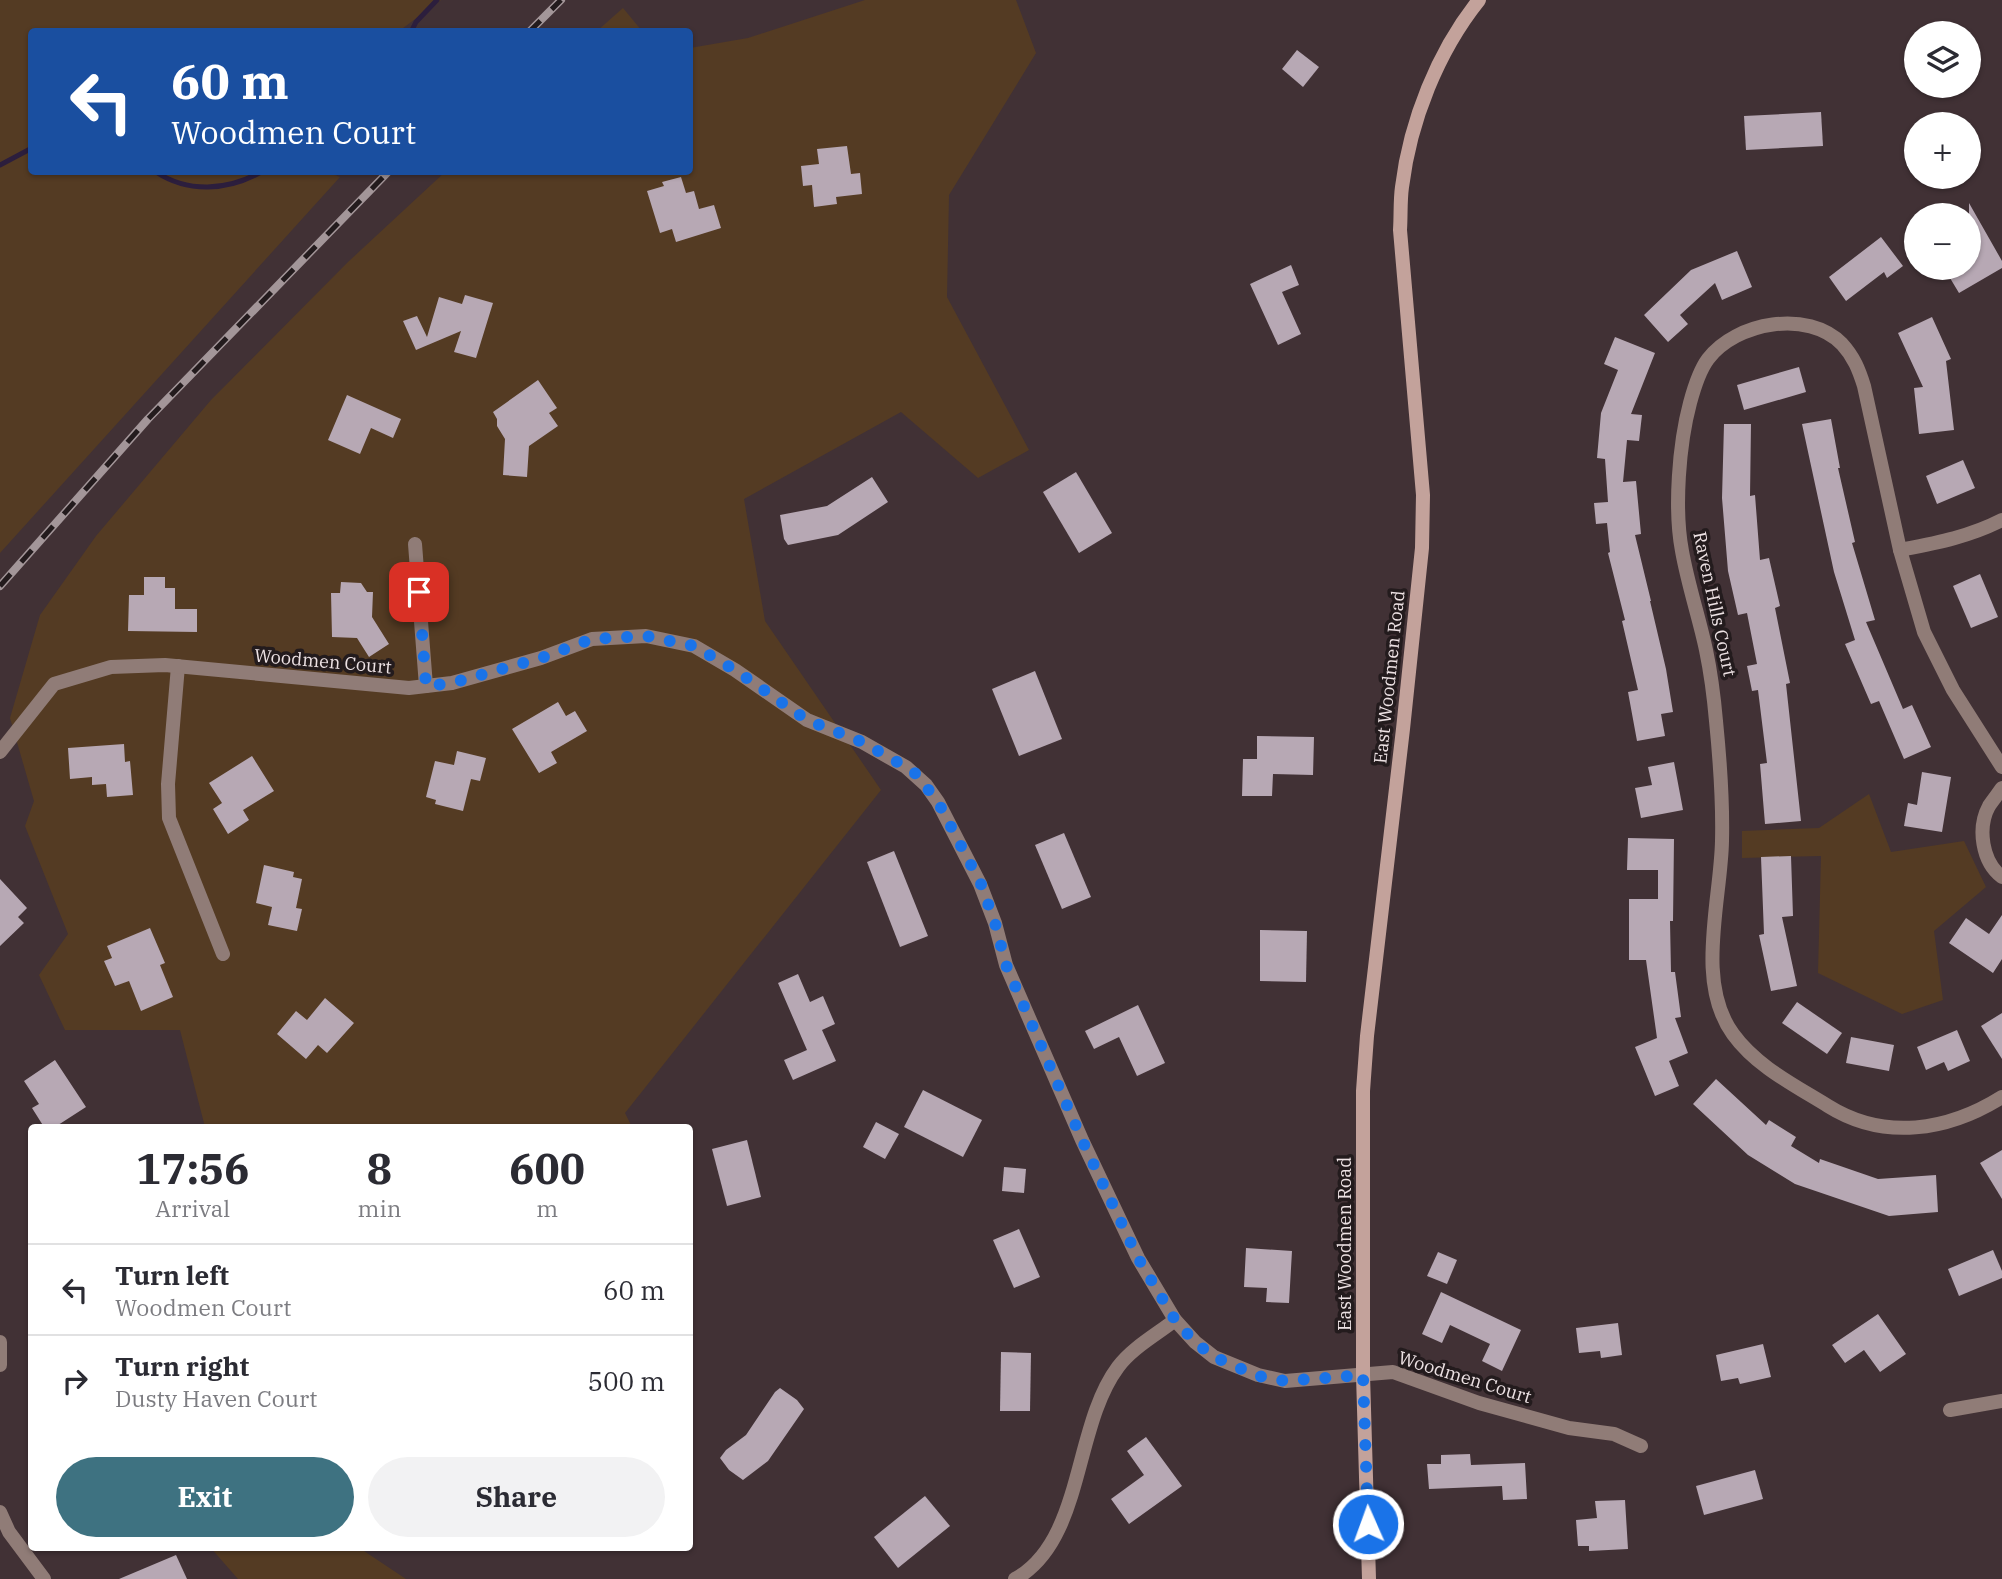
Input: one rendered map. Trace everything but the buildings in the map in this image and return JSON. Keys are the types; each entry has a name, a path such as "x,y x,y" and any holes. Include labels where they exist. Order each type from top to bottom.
{"main road":[{"name":"East Woodmen Road","path":"1369,1579 1363,1375 1364,1077 1422,548 1423,495 1400,230 1402,186 1427,92 1449,44 1479,0"}],"street":[{"name":"Raven Hills Court","path":"2002,767 1938,663 1924,632 1900,550 1864,386 1856,362 1840,342 1822,331 1799,324 1775,323 1744,332 1723,343 1707,360 1697,379 1689,405 1679,479 1678,518 1682,551 1709,666 1721,765 1722,844 1713,962 1714,991 1721,1012 1740,1042 1771,1071 1838,1112 1866,1123 1889,1128 1921,1129 1955,1121 2002,1097"},
{"path":"1900,550 1955,540 1980,532 2002,520"},
{"path":"415,544 426,686"},
{"name":"Woodmen Court","path":"0,752 54,684 111,667 178,666 409,688 452,683 541,658 592,639 646,636 694,646 735,670 807,720 862,742 916,774 938,802 981,884 1006,965 1082,1140 1138,1258 1175,1320 1195,1342 1214,1357 1258,1376 1285,1381 1393,1372 1479,1403 1569,1428 1614,1434 1641,1446"},
{"path":"178,666 168,784 169,818 223,954"},
{"path":"2002,788 1988,807 1982,826 1989,861 2002,877"},
{"path":"1015,1579 1039,1562 1049,1548 1061,1522 1100,1403 1117,1368 1129,1355 1175,1320"},
{"path":"0,1342 0,1365"},
{"path":"1950,1410 2002,1401"},
{"path":"0,1512 9,1532 44,1579"}],"shaded area":[{"path":"0,0 441,0 403,28 28,28 28,175 340,177 0,553"},
{"path":"865,0 1016,0 1036,53 949,195 947,297 1029,450 978,478 901,412 744,499 765,621 881,790 625,1113 630,1124 204,1124 180,1030 65,1030 39,975 68,934 25,826 34,801 10,718 40,615 96,536 211,400 348,262 442,175 693,175 693,47 748,38"},
{"path":"623,8 640,28 600,28"},
{"path":"1869,794 1891,852 1964,841 1986,887 1934,931 1943,1000 1902,1014 1818,973 1821,856 1742,858 1742,831 1819,828"},
{"path":"214,1551 364,1551 406,1579 238,1579"}],"waterway":[{"path":"413,28 437,0"},
{"path":"0,165 28,150"},
{"path":"161,175 181,184 208,187 235,183 254,175"}],"railway":[{"path":"533,28 561,0"},
{"path":"0,586 148,419 385,175"}],"route":[{"path":"419,592 426,686 452,683 541,658 592,639 646,636 694,646 735,670 807,720 862,742 916,774 938,802 981,884 1006,965 1082,1140 1138,1258 1175,1320 1195,1342 1214,1357 1258,1376 1285,1381 1363,1375 1368,1524"}]}
